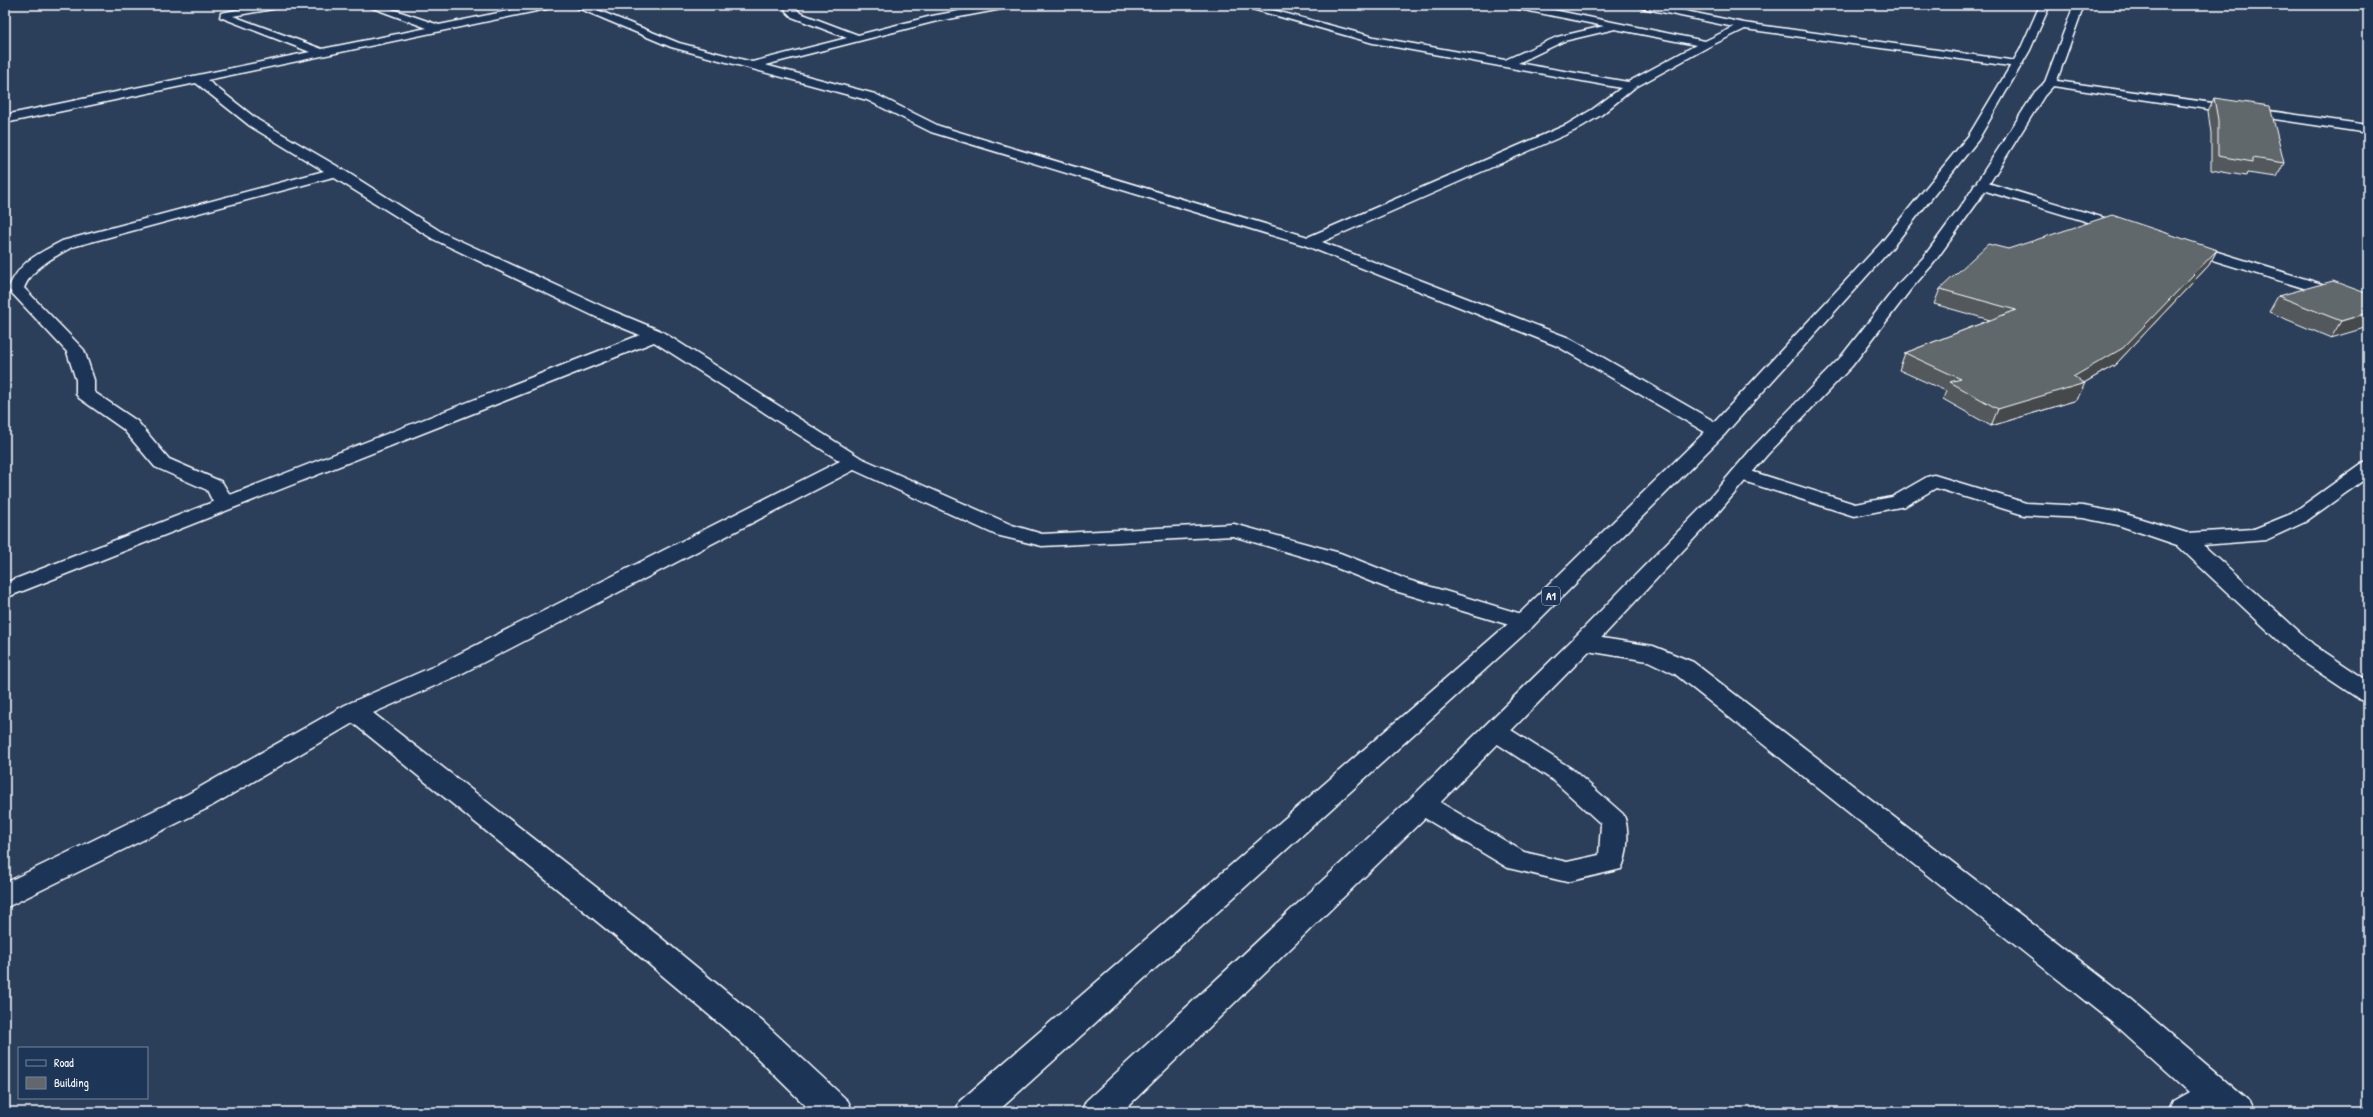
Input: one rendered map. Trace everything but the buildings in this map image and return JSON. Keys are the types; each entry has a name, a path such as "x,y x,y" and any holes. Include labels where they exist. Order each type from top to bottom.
{"main road":[{"path":"278,5 224,15 225,17 322,53"},
{"path":"370,5 441,29"},
{"path":"5,119 551,5"},
{"path":"576,5 676,45 884,101 916,120 935,129 1309,242 1521,324 1562,342 1717,432"},
{"path":"789,5 791,11 796,15 858,39"},
{"path":"753,65 932,19 1007,5"},
{"path":"1242,5 1348,34 1630,86"},
{"path":"1514,5 1706,44"},
{"path":"1642,5 1744,26 2017,64"},
{"name":"A1","path":"972,1112 1524,622 1717,432 1886,246 1974,137 2017,64 2045,5"},
{"path":"1098,1112 1422,804 1583,643 1846,362 1905,286 1928,261 1981,185 2039,94 2050,83 2079,5"},
{"path":"1506,64 1561,39 1620,26"},
{"path":"1309,242 1570,128 1598,112 1630,86 1706,44 1744,26"},
{"path":"197,78 254,123 337,172 438,236 602,313 655,335 854,462 1004,530 1042,540 1234,530 1332,558 1400,585 1524,622"},
{"path":"2050,83 2368,129"},
{"path":"225,505 215,486 162,463 130,426 86,394 85,380 75,350 16,289 23,273 67,244 337,172"},
{"path":"1981,185 2142,234"},
{"path":"2173,243 2342,295 2368,306"},
{"path":"5,591 655,335"},
{"path":"5,896 198,802 354,711 448,670 854,462"},
{"path":"1741,474 1854,510 1898,502 1934,481 2024,509 2083,512 2122,519 2185,540 2258,535 2298,518 2368,468"},
{"path":"2185,540 2305,651 2368,693"},
{"path":"1583,643 1653,654 1684,668 2120,1010 2227,1103"},
{"path":"354,711 667,961 752,1032 836,1112"},
{"path":"2185,1112 2227,1103"}],"lane":[{"path":"1422,804 1518,861 1567,872 1612,862 1614,821 1563,775 1495,731"}]}
